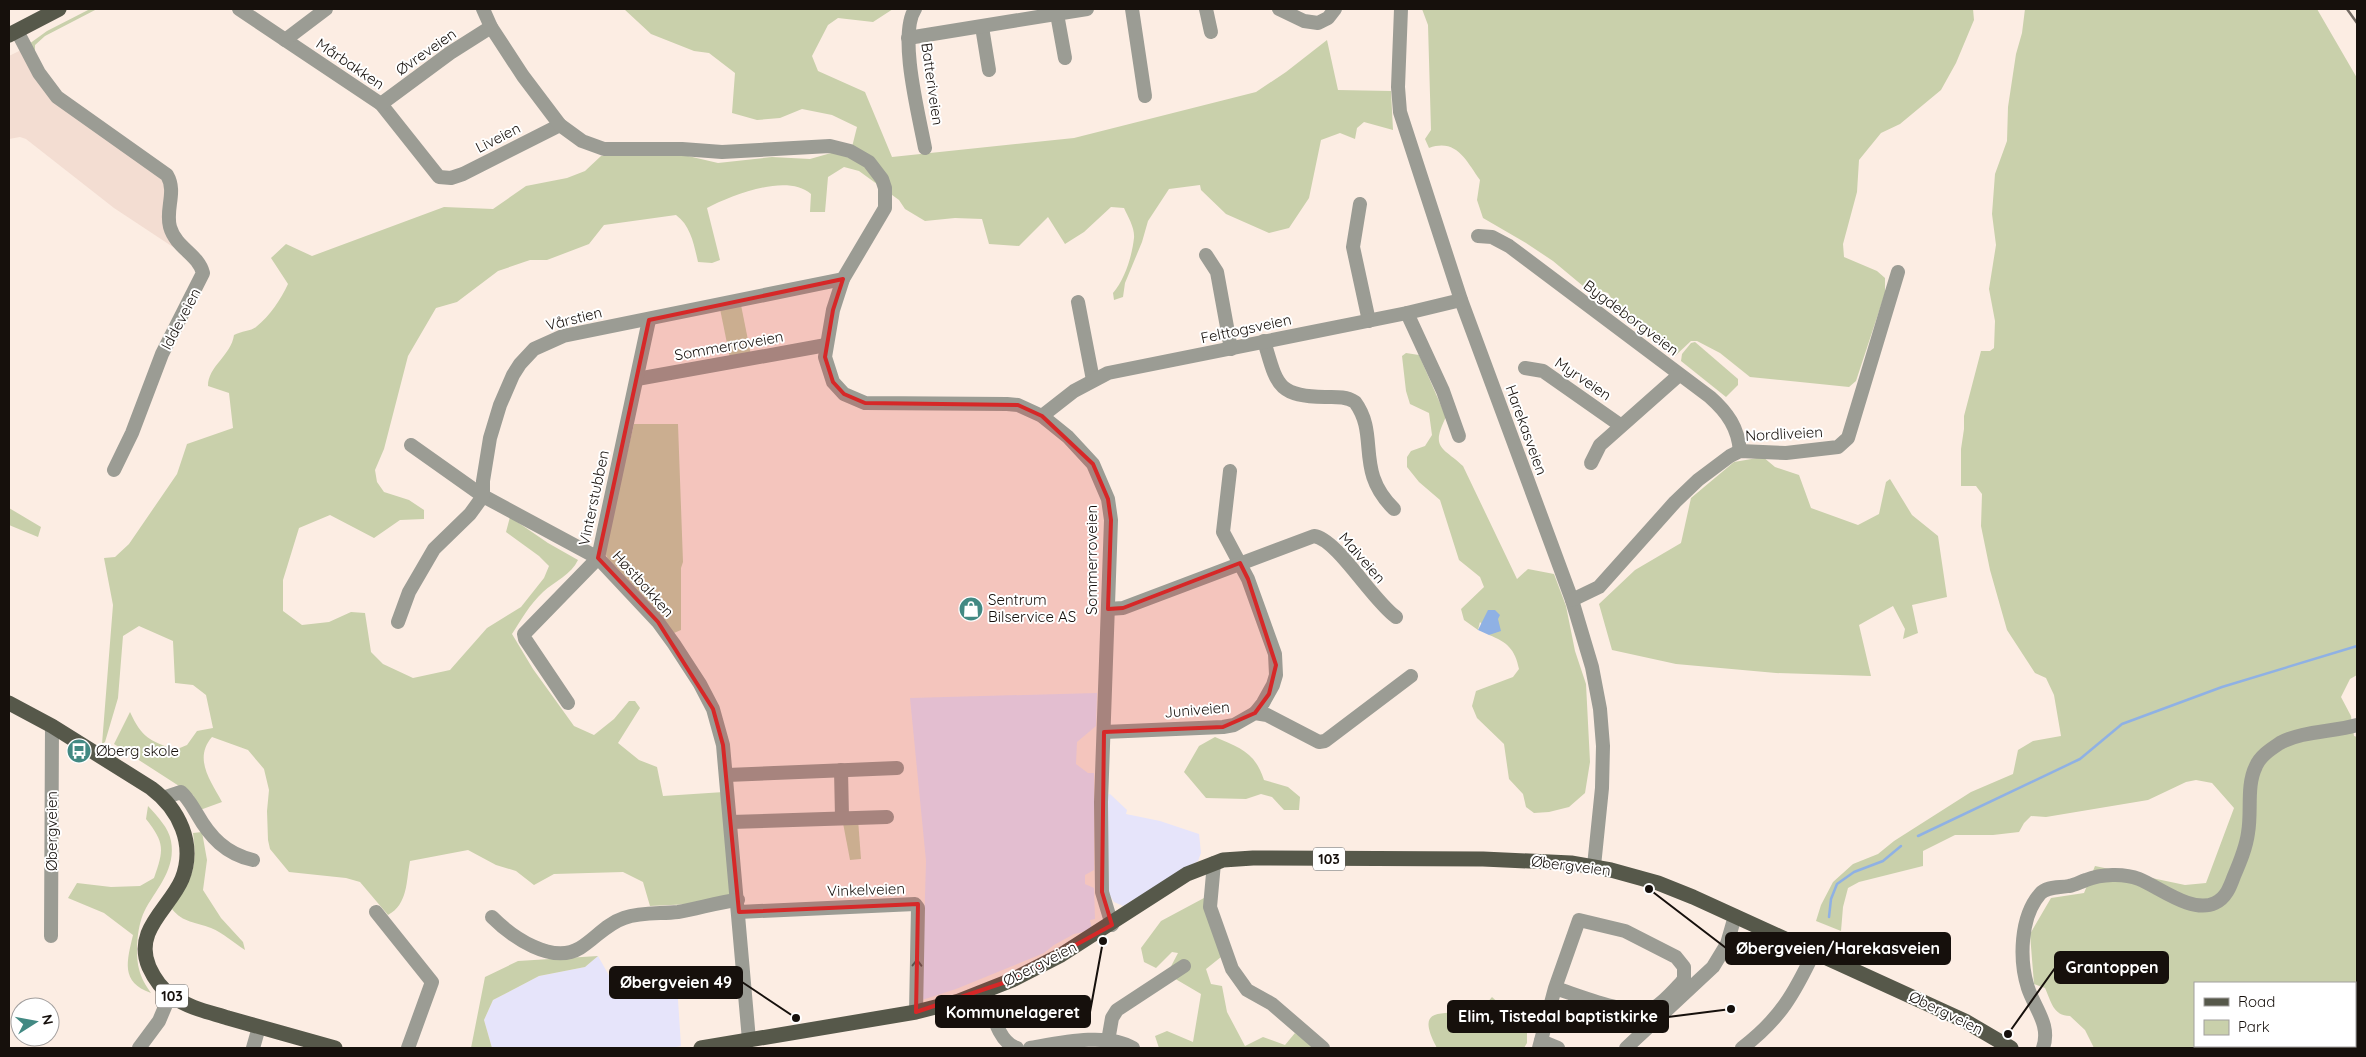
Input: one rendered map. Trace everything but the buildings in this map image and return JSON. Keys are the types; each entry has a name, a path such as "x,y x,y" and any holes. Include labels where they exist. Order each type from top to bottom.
{"main road":[{"name":"Iddeveien","path":"13,33 59,9"},
{"name":"103","path":"9,703 52,726 163,798 183,828 186,845 186,864 176,890 152,922 145,944 146,962 152,974 170,995 194,1008 335,1048"},
{"name":"Øbergveien","path":"702,1048 916,1012 959,1001 1043,965 1112,925 1187,874 1214,863 1253,858 1546,861 1594,866 1658,883 1735,916 1965,1021 2011,1048"}],"street":[{"name":"Mårbakken","path":"239,9 380,104 439,177 451,178"},
{"path":"285,40 326,9"},
{"path":"483,9 491,27 560,126"},
{"path":"908,38 908,26 915,9"},
{"name":"Batteriveien","path":"925,148 913,82 908,38 1087,9"},
{"path":"1132,9 1145,96"},
{"path":"1206,9 1211,32"},
{"path":"1279,9 1304,21 1318,24 1328,18 1334,9"},
{"name":"Harekasveien","path":"1401,9 1398,87 1400,112 1461,300 1572,600 1592,667 1600,709 1602,788 1594,866"},
{"path":"1057,14 1065,58"},
{"name":"Øvreveien","path":"380,104 450,53 491,27"},
{"path":"982,27 989,70"},
{"name":"Iddeveien","path":"13,33 39,73 57,96 167,175 173,190 168,216 174,239 182,248 198,260 203,273 162,354 132,433 114,470"},
{"name":"Liveien","path":"451,178 463,174 560,126"},
{"name":"Sommerroveien","path":"560,126 582,141 604,149 682,149 722,152 830,146 850,151 869,162 882,179 886,198 885,208 882,217 843,279 833,310 825,358 833,382 844,394 856,401 871,404 1007,404 1018,406 1042,416 1068,437 1093,464 1108,499 1111,520 1101,802 1102,892 1112,925"},
{"path":"1360,204 1353,247 1369,321"},
{"name":"Bygdeborgveien","path":"1478,236 1492,237 1508,246 1724,409 1738,436 1740,451"},
{"path":"1206,255 1216,272 1231,349"},
{"name":"Nordliveien","path":"1572,600 1599,587 1681,496 1712,468 1740,451 1786,453 1838,447 1844,444 1898,272"},
{"name":"Vårstien","path":"483,496 482,481 485,459 500,404 509,382 528,354 541,344 557,338 843,279"},
{"name":"Felttogsveien","path":"1042,416 1053,406 1093,380 1118,371 1369,321 1461,300"},
{"path":"1078,302 1093,380"},
{"path":"1407,313 1443,391 1460,436"},
{"name":"Vinterstubben","path":"568,703 525,639 524,634 598,558 649,320"},
{"path":"1264,341 1274,373 1284,389 1298,395 1342,397 1355,402 1362,413 1365,424 1373,480 1383,498 1394,509"},
{"name":"Sommerroveien","path":"637,379 826,345"},
{"name":"Myrveien","path":"1525,368 1542,371 1620,425"},
{"path":"1591,463 1600,445 1620,425 1679,375"},
{"name":"Høstbakken","path":"411,445 483,496 598,558 658,622 700,684 720,727 727,775 749,1040"},
{"path":"1230,471 1223,532 1240,563 1272,644 1276,665 1273,685 1263,703 1254,713"},
{"path":"398,622 409,592 434,550 470,514 483,496"},
{"name":"Maiveien","path":"1108,609 1123,608 1314,536 1321,537 1331,545 1378,601 1396,617"},
{"path":"1254,713 1267,715 1313,740 1325,741 1410,676"},
{"name":"Juniveien","path":"1104,732 1223,727 1234,725 1254,713"},
{"path":"2042,1048 2046,1039 2045,1028 2029,990 2024,968 2026,921 2041,892 2096,878 2125,875 2138,879 2171,896 2204,907 2216,903 2225,895 2243,853 2248,834 2251,784 2255,767 2259,760 2276,746 2297,736 2335,731 2357,725"},
{"name":"Øbergveien","path":"52,726 52,936"},
{"path":"727,775 897,768"},
{"path":"841,770 842,818"},
{"path":"163,798 181,792 189,801 206,829 222,847 253,860"},
{"path":"731,822 887,817"},
{"path":"1214,863 1210,907 1232,969 1247,990 1272,1004 1323,1048"},
{"name":"Vinkelveien","path":"738,906 915,904 918,908 916,1012"},
{"path":"492,918 508,933 532,946 555,952 565,952 580,948 608,925 626,918 738,906"},
{"path":"376,912 432,982 408,1048"},
{"path":"1626,1048 1713,967 1723,953 1735,916"},
{"path":"1555,988 1617,1007 1644,1010 1659,1004 1681,983 1684,979 1684,967 1676,957 1625,931 1579,920 1555,988 1540,1045 1558,1048"},
{"path":"1742,1048 1781,1013 1790,1000 1814,952"},
{"path":"1108,1041 1112,1018 1117,1010 1184,966"},
{"path":"985,991 1002,1035 1012,1047"},
{"path":"139,1048 159,1021 170,995"},
{"path":"253,1048 259,1027"},
{"path":"1030,1048 1078,1041 1117,1041 1133,1048"}],"highlighted area":[{"path":"843,279 833,310 825,357 833,382 844,394 865,403 1018,405 1042,416 1093,464 1108,499 1111,520 1108,609 1123,608 1240,563 1248,579 1276,665 1269,694 1255,713 1223,727 1104,732 1102,892 1112,925 1012,980 916,1012 918,904 739,912 723,745 713,709 658,622 598,558 649,320"}],"shaded area":[{"path":"21,50 45,92 167,180 166,230 173,247 114,208 26,139 20,137 9,139 9,56"},
{"path":"1097,693 1096,726 1077,742 1076,764 1088,773 1094,773 1094,870 1085,875 1085,884 1094,888 1095,919 1090,920 1092,930 1074,934 1044,953 956,989 922,1000 926,861 910,698"},
{"path":"1110,794 1127,810 1126,814 1160,821 1199,834 1201,853 1198,861 1123,906 1114,902 1108,892 1107,795"},
{"path":"598,956 615,986 677,984 681,1046 671,1048 492,1048 484,1020 493,1000 539,976 585,967"}],"green space":[{"path":"90,9 97,9 45,36 35,45 35,50 32,51 29,44 47,31"},
{"path":"624,9 893,9 873,22 838,18 828,25 812,56 818,71 865,92 892,157 1074,138 1256,92 1286,72 1327,40 1338,90 1391,91 1393,130 1364,122 1357,128 1355,139 1340,133 1321,140 1309,198 1289,228 1269,233 1226,214 1201,190 1200,185 1169,189 1148,221 1142,242 1125,283 1123,297 1114,300 1113,293 1127,267 1134,238 1132,226 1124,208 1111,207 1084,232 1065,244 1048,217 1019,246 989,244 982,219 955,218 925,221 905,209 899,200 859,171 844,167 828,177 825,212 810,212 811,194 801,188 788,186 759,188 730,197 707,208 720,260 712,263 698,262 688,230 676,215 604,225 589,244 547,260 530,260 498,271 457,302 436,308 408,356 384,449 375,470 377,482 384,492 409,500 424,510 424,519 400,520 374,538 330,515 299,528 283,580 283,611 302,625 329,622 351,612 365,613 371,652 383,664 413,678 450,670 487,628 521,607 544,578 549,566 539,556 506,532 510,517 548,543 578,560 567,574 538,597 512,634 533,669 574,726 594,735 614,719 629,701 635,701 640,708 618,743 639,760 657,767 663,796 724,792 732,894 691,904 650,906 643,882 623,872 554,874 534,885 516,871 496,865 468,850 410,861 403,899 395,910 388,915 360,882 346,878 289,872 270,849 267,811 269,790 264,769 248,750 212,737 204,753 204,762 209,778 222,802 200,810 193,795 114,744 130,712 138,728 147,737 175,750 187,745 197,731 213,728 206,695 193,685 175,683 173,641 139,626 123,636 118,698 105,742 102,744 113,605 104,558 115,557 129,544 177,474 187,444 233,428 229,393 208,386 209,379 215,367 229,349 234,335 256,327 261,323 282,296 288,284 271,258 286,244 312,256 444,207 493,209 526,186 567,178 585,171 601,156 688,156 718,163 772,157 810,159 852,147 857,127 832,115 802,109 780,118 757,120 732,113 735,73 709,53 694,51 651,34"},
{"path":"1422,9 1973,9 1974,20 1956,63 1941,90 1900,124 1881,133 1859,160 1857,192 1843,244 1844,257 1877,271 1885,278 1885,293 1856,381 1849,387 1750,377 1720,353 1697,341 1691,341 1675,356 1624,318 1608,293 1583,286 1553,261 1483,218 1477,200 1480,180 1465,159 1460,153 1447,146 1429,148 1425,139 1431,130 1428,25"},
{"path":"2025,9 2317,9 2357,78 2357,675 2350,679 2341,697 2351,716 2354,736 2357,737 2357,1048 2250,1047 2356,1047 2356,982 2194,982 2194,1047 2237,1048 2094,1048 2085,1030 2070,1016 2056,1011 2045,988 2034,984 2030,934 2051,898 2084,893 2095,866 2185,885 2206,883 2234,808 2212,783 2196,780 2186,782 2148,800 2046,817 2031,816 2019,832 1993,835 1955,835 1923,851 1923,866 1859,882 1848,888 1843,907 1841,931 1816,921 1821,905 1833,882 1853,864 1878,854 1894,841 1971,792 2013,774 2018,750 2033,741 2061,736 2054,695 2046,678 2035,673 2007,630 1990,570 1981,526 1982,494 1976,486 1961,486 1961,449 1964,416 1981,351 1990,351 1994,348 1995,321 1989,289 1996,245 1992,214 1995,174 2007,141 2008,107 2016,54 2022,33"},
{"path":"741,305 751,355 730,358 720,309"},
{"path":"1695,342 1738,379 1738,385 1726,397 1681,361 1682,354 1691,343"},
{"path":"1406,353 1419,355 1446,417 1439,435 1439,442 1445,451 1463,466 1517,579 1528,569 1554,574 1566,606 1575,651 1586,684 1590,762 1585,793 1569,807 1549,812 1534,813 1526,807 1523,794 1509,779 1504,744 1477,718 1472,706 1476,691 1513,677 1519,669 1515,656 1509,647 1501,640 1489,635 1480,622 1478,630 1464,620 1461,609 1484,587 1480,577 1459,560 1440,500 1419,482 1407,467 1407,457 1411,451 1425,446 1432,435 1429,413 1410,404 1406,391 1402,356"},
{"path":"634,424 678,424 683,562 681,568 681,630 674,633 609,561 604,551"},
{"path":"1763,457 1775,467 1799,475 1811,508 1858,525 1879,514 1886,482 1890,479 1912,515 1938,536 1947,597 1912,605 1918,633 1903,639 1905,629 1893,606 1859,625 1871,676 1776,673 1676,664 1612,650 1599,604 1635,570 1681,543 1691,498 1734,462"},
{"path":"9,508 41,527 38,537 9,525"},
{"path":"1215,737 1246,752 1256,763 1264,780 1288,787 1300,797 1299,810 1284,810 1272,797 1261,794 1246,799 1206,798 1184,772 1199,746"},
{"path":"148,806 168,831 172,851 165,877 146,908 139,930 137,946 139,969 151,993 134,983 130,977 128,962 133,935 104,913 68,898 77,883 111,887 140,886 154,878 160,860 161,847 157,834 146,819"},
{"path":"858,819 861,859 850,860 843,823"},
{"path":"202,832 207,860 203,890 221,918 243,942 245,950 215,930 185,920 172,909 192,874 195,856 193,833"},
{"path":"1204,898 1205,909 1221,957 1206,969 1211,984 1222,986 1227,1012 1245,1046 1263,1037 1285,1045 1295,1033 1315,1048 1159,1048 1155,1036 1167,1031 1193,1042 1201,994 1167,974 1178,953 1172,952 1156,968 1144,962 1141,948 1161,921"},
{"path":"598,956 585,967 539,976 493,1000 484,1020 492,1048 471,1048 485,977 518,961"},
{"path":"1492,997 1527,1029 1527,1043 1524,1048 1437,1048 1429,1031 1429,1020 1434,1015 1469,1011 1481,1006"}],"water":[{"path":"1488,610 1495,610 1500,615 1498,619 1501,631 1489,635 1478,630"}],"waterway":[{"path":"1918,836 2080,759 2122,724 2222,687 2357,646"},
{"path":"1829,917 1831,899 1837,884 1854,872 1883,861 1901,846"}],"railway":[{"path":"2347,9 2357,23"}],"place":[{"name":"Sentrum Bilservice AS","path":"971,609"},
{"name":"Øberg skole","path":"79,751"},
{"name":"Øbergveien/Harekasveien","path":"1649,889"},
{"name":"Kommunelageret","path":"1103,941"},
{"name":"Elim, Tistedal baptistkirke","path":"1731,1009"},
{"name":"Øbergveien 49","path":"796,1018"},
{"name":"Grantoppen","path":"2008,1034"}]}
